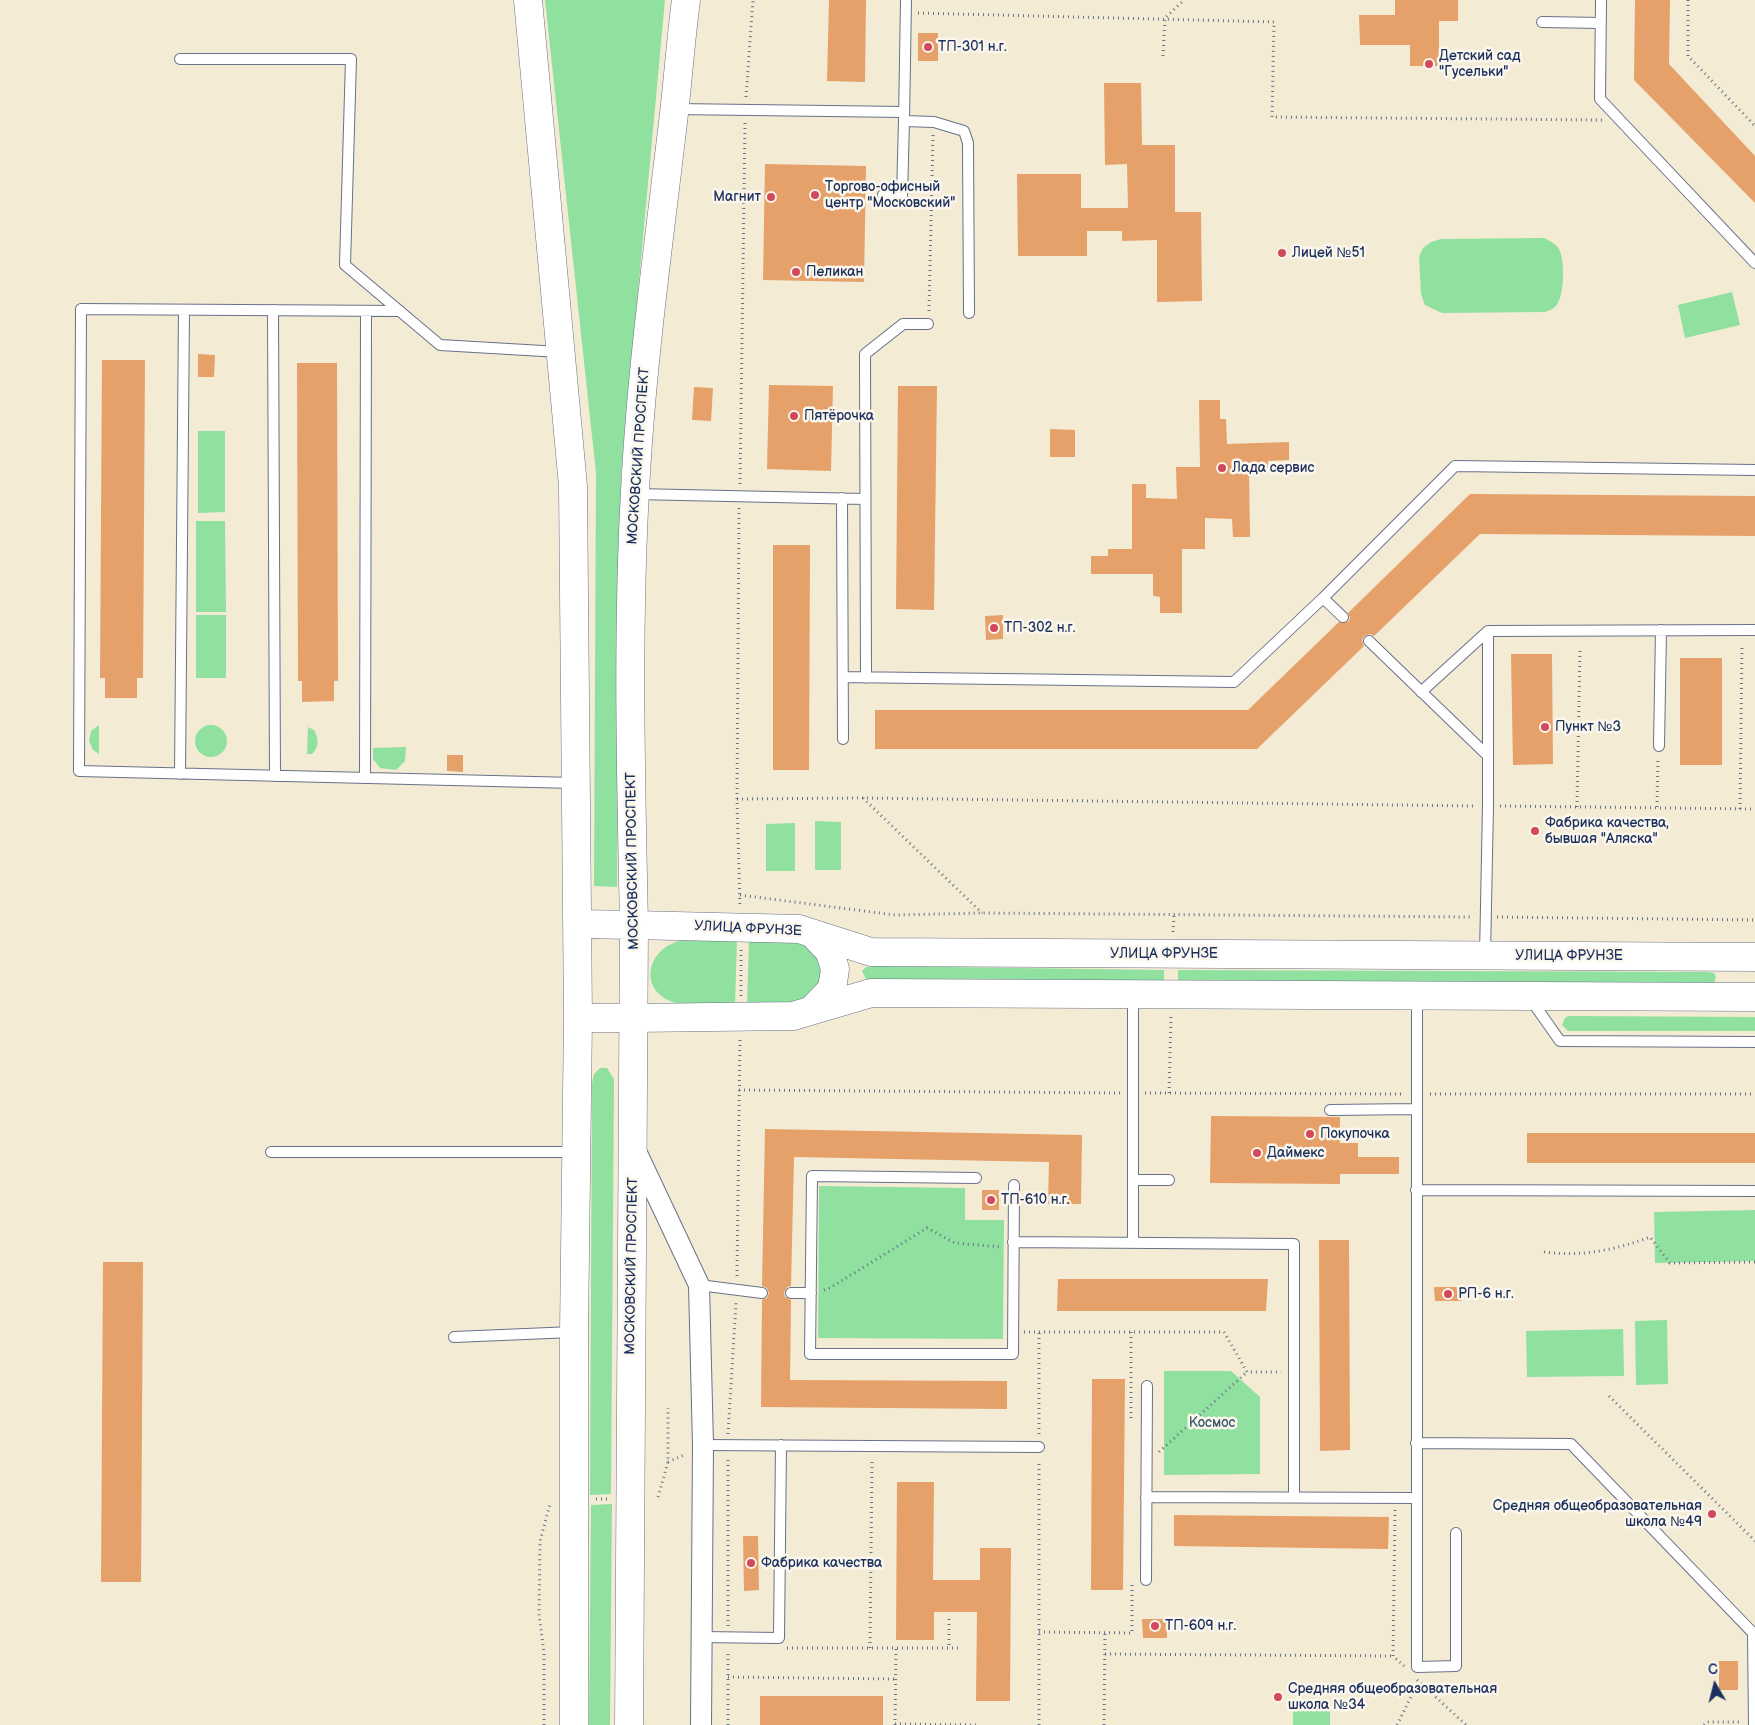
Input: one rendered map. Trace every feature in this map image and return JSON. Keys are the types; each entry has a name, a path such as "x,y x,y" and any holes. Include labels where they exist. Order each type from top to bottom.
{"main road":[{"path":"528,0 573,486 578,924 574,1332 574,1725"},
{"name":"МОСКОВСКИЙ ПРОСПЕКТ","path":"629,1725 634,1018 631,783 634,494 650,312 675,109 686,0"},
{"name":"УЛИЦА ФРУНЗЕ","path":"578,924 799,929 871,952 1755,957"},
{"path":"812,1010 832,989 835,969 830,952 813,934"},
{"path":"871,952 859,958 851,974 857,988 871,993"},
{"path":"1716,997 1727,988 1731,976 1727,965 1717,956"},
{"path":"578,1018 793,1016 871,993 1755,997"}],"street":[{"path":"633,1145 700,1285 703,1445 701,1725"}],"lane":[{"path":"883,195 902,196 906,0"},
{"path":"1601,0 1600,99 1755,263"},
{"path":"1542,22 1601,23"},
{"path":"180,60 351,59 345,265 440,345 561,352"},
{"path":"675,109 745,105 904,117 964,130 968,143 969,313"},
{"path":"400,311 81,309 79,771 576,783"},
{"path":"180,774 184,310"},
{"path":"273,310 275,776"},
{"path":"365,778 366,311"},
{"path":"866,678 866,354 903,324 928,324"},
{"path":"843,677 1234,682 1323,598 1455,466 1755,470"},
{"path":"634,494 866,499"},
{"path":"842,498 843,739"},
{"path":"1323,598 1344,617"},
{"path":"1658,746 1661,630"},
{"path":"1422,692 1488,631 1755,630"},
{"path":"1485,955 1488,806 1488,631"},
{"path":"1369,641 1488,756"},
{"path":"1133,994 1133,1243"},
{"path":"1417,995 1417,1667 1456,1666 1456,1533"},
{"path":"1528,996 1560,1041 1755,1042"},
{"path":"1330,1110 1416,1109"},
{"path":"271,1152 575,1152"},
{"path":"976,1178 812,1176 810,1354 1013,1354 1014,1185"},
{"path":"1133,1180 1169,1180"},
{"path":"1416,1190 1755,1190"},
{"path":"1013,1245 1133,1243 1294,1244 1294,1497"},
{"path":"700,1285 762,1293"},
{"path":"791,1293 811,1293"},
{"path":"454,1337 574,1332"},
{"path":"1146,1580 1147,1386"},
{"path":"1416,1443 1571,1444 1753,1633 1754,1724"},
{"path":"703,1445 1039,1447"},
{"path":"701,1637 779,1638 781,1445"},
{"path":"1146,1496 1416,1498"}],"path":[{"path":"753,0 745,105 737,799 863,798 1755,809"},
{"path":"1164,56 1165,18 1184,0"},
{"path":"1688,0 1688,56 1755,126"},
{"path":"905,13 1274,22 1272,117 1620,120"},
{"path":"745,105 755,100"},
{"path":"928,324 934,122"},
{"path":"1740,809 1742,644"},
{"path":"1577,807 1580,650"},
{"path":"1657,808 1658,746"},
{"path":"863,798 982,913"},
{"path":"740,895 895,915 982,913 1755,920"},
{"path":"728,1637 728,1445 737,1289 739,1090 1755,1094"},
{"path":"811,1293 830,1288 927,1228 955,1244 1013,1245"},
{"path":"1544,1252 1569,1256 1624,1247 1650,1237 1670,1263 1755,1262"},
{"path":"1013,1332 1224,1332 1247,1372"},
{"path":"1039,1332 1039,1725"},
{"path":"1147,1458 1154,1457 1247,1372 1294,1372"},
{"path":"1609,1396 1755,1541"},
{"path":"658,1497 668,1462 668,1408"},
{"path":"870,1648 872,1446"},
{"path":"590,1499 610,1499"},
{"path":"544,1725 544,1653 539,1614 540,1541 551,1500"},
{"path":"1393,1656 1395,1506"},
{"path":"949,1619 949,1648"},
{"path":"1039,1632 1132,1633"},
{"path":"1104,1725 1105,1633"},
{"path":"728,1725 728,1647 737,1647"},
{"path":"785,1648 962,1648"},
{"path":"896,1648 895,1724 978,1725"},
{"path":"1105,1654 1393,1656 1406,1668"},
{"path":"1412,1675 1466,1725"},
{"path":"728,1677 896,1679"},
{"path":"1397,1725 1419,1681"},
{"path":"1704,1725 1708,1722 1754,1724"}],"green space":[{"path":"545,0 665,0 621,475 617,887 594,886 596,473"},
{"path":"1544,238 1552,242 1561,254 1562,288 1561,296 1555,307 1545,312 1442,313 1425,305 1421,294 1419,257 1423,248 1431,242 1441,239"},
{"path":"1732,292 1740,325 1685,338 1678,305"},
{"path":"198,431 225,431 225,512 198,513"},
{"path":"196,521 225,521 226,612 196,612"},
{"path":"196,615 226,615 226,678 196,678"},
{"path":"99,725 99,754 93,750 89,741 91,731"},
{"path":"211,725 222,730 227,741 222,752 211,757 200,752 195,741 200,730"},
{"path":"308,727 314,730 317,737 317,746 312,754 307,754"},
{"path":"406,747 405,761 396,770 380,768 373,759 373,748"},
{"path":"815,821 841,822 841,870 815,870"},
{"path":"795,823 795,871 766,871 766,824"},
{"path":"685,940 737,941 735,1005 685,1005 670,1001 659,994 653,986 651,976 652,966 656,957 663,949 673,943"},
{"path":"749,941 788,941 800,943 811,950 818,962 821,975 820,982 811,996 803,1002 747,1005"},
{"path":"866,967 1164,970 1164,984 866,979 862,971"},
{"path":"1178,970 1708,972 1714,973 1716,977 1713,985 1178,984"},
{"path":"1568,1016 1755,1017 1755,1031 1568,1031 1562,1025"},
{"path":"600,1068 607,1068 614,1079 611,1494 590,1495 592,1083 594,1074"},
{"path":"819,1186 965,1188 965,1220 1004,1220 1003,1339 818,1338"},
{"path":"1755,1210 1755,1261 1655,1263 1654,1212"},
{"path":"1667,1320 1668,1384 1636,1385 1635,1321"},
{"path":"1623,1329 1624,1376 1527,1377 1526,1331"},
{"name":"Космос","path":"1164,1371 1231,1371 1260,1397 1260,1474 1164,1475"},
{"path":"612,1504 610,1725 589,1725 591,1505"},
{"path":"1293,1703 1330,1704 1330,1725 1293,1725"}],"building":[{"path":"829,0 866,0 865,82 827,81"},
{"path":"1395,0 1458,0 1458,21 1439,21 1439,66 1410,66 1410,45 1360,45 1359,15 1395,15"},
{"path":"1635,0 1670,0 1669,64 1755,156 1755,203 1634,80"},
{"name":"ТП-301 н.г.","path":"918,33 938,33 938,61 918,61"},
{"path":"1104,83 1141,83 1142,145 1175,145 1175,212 1201,212 1202,301 1157,302 1157,240 1122,241 1122,231 1087,231 1087,256 1018,256 1017,174 1081,174 1081,208 1128,208 1127,164 1105,165"},
{"name":"Торгово-офисный центр \"Московский\"","path":"765,164 866,166 864,282 763,280"},
{"path":"198,354 215,355 214,377 198,377"},
{"path":"102,360 145,360 143,678 137,678 137,698 105,698 105,678 100,678"},
{"path":"297,363 337,363 338,681 334,681 334,701 302,702 302,681 298,681"},
{"path":"769,385 833,386 831,471 767,469"},
{"path":"898,386 937,386 934,610 896,609"},
{"path":"694,387 713,388 711,421 692,420"},
{"path":"1199,400 1220,400 1220,419 1226,419 1227,444 1289,442 1289,460 1268,461 1268,468 1249,469 1250,537 1233,537 1232,519 1205,518 1205,549 1182,549 1182,613 1160,613 1160,597 1153,596 1153,574 1091,574 1091,556 1108,556 1108,549 1132,549 1132,484 1146,484 1146,498 1177,499 1176,467 1200,467"},
{"path":"1050,429 1075,430 1075,457 1050,457"},
{"path":"1470,494 1755,496 1755,536 1480,534 1374,636 1370,634 1364,636 1362,640 1364,646 1257,749 875,749 875,710 1248,710 1339,622 1348,622 1350,618 1348,613"},
{"path":"773,545 810,545 809,770 773,770"},
{"name":"ТП-302 н.г.","path":"1003,615 1003,639 986,640 985,616"},
{"path":"1511,654 1552,654 1553,764 1513,765"},
{"path":"1680,658 1722,658 1722,765 1680,765"},
{"path":"447,755 463,755 463,772 447,771"},
{"path":"1211,1116 1340,1117 1340,1143 1358,1143 1358,1157 1399,1157 1399,1174 1340,1174 1340,1184 1210,1183"},
{"path":"765,1129 1082,1135 1081,1204 1048,1204 1049,1162 794,1157 791,1286 787,1287 784,1293 785,1297 791,1300 790,1380 1007,1381 1007,1409 761,1407 762,1300 767,1298 769,1293 767,1288 762,1286"},
{"path":"1527,1133 1755,1133 1755,1163 1527,1163"},
{"name":"ТП-610 н.г.","path":"982,1190 999,1190 999,1210 982,1210"},
{"path":"1319,1240 1349,1240 1350,1450 1320,1451"},
{"path":"103,1262 143,1262 141,1582 101,1582"},
{"path":"1058,1279 1268,1279 1266,1311 1057,1311"},
{"name":"РП-6 н.г.","path":"1434,1287 1461,1287 1462,1301 1435,1301"},
{"path":"1092,1379 1125,1379 1123,1590 1091,1590"},
{"path":"897,1482 934,1482 933,1580 980,1580 980,1548 1011,1548 1010,1701 976,1701 977,1612 934,1612 934,1640 896,1640"},
{"path":"1174,1515 1389,1517 1388,1549 1174,1546"},
{"name":"Фабрика качества","path":"743,1536 758,1536 759,1590 744,1591"},
{"name":"ТП-609 н.г.","path":"1142,1619 1167,1619 1167,1638 1143,1638"},
{"path":"1719,1661 1738,1661 1738,1690 1719,1690"},
{"path":"760,1696 883,1696 883,1725 760,1725"}],"place":[{"name":"ТП-301 н.г.","path":"928,47"},
{"name":"Детский сад \"Гусельки\"","path":"1429,64"},
{"name":"Торгово-офисный центр \"Московский\"","path":"815,195"},
{"name":"Магнит","path":"771,197"},
{"name":"Лицей №51","path":"1282,253"},
{"name":"Пеликан","path":"796,272"},
{"name":"Пятёрочка","path":"794,416"},
{"name":"Лада сервис","path":"1222,468"},
{"name":"ТП-302 н.г.","path":"994,628"},
{"name":"Пункт №3","path":"1545,727"},
{"name":"Фабрика качества, бывшая \"Аляска\"","path":"1535,831"},
{"name":"Покупочка","path":"1310,1134"},
{"name":"Даймекс","path":"1257,1153"},
{"name":"ТП-610 н.г.","path":"991,1200"},
{"name":"РП-6 н.г.","path":"1448,1294"},
{"name":"Средняя общеобразовательная школа №49","path":"1712,1514"},
{"name":"Фабрика качества","path":"751,1563"},
{"name":"ТП-609 н.г.","path":"1155,1626"},
{"name":"Средняя общеобразовательная школа №34","path":"1278,1697"}]}
